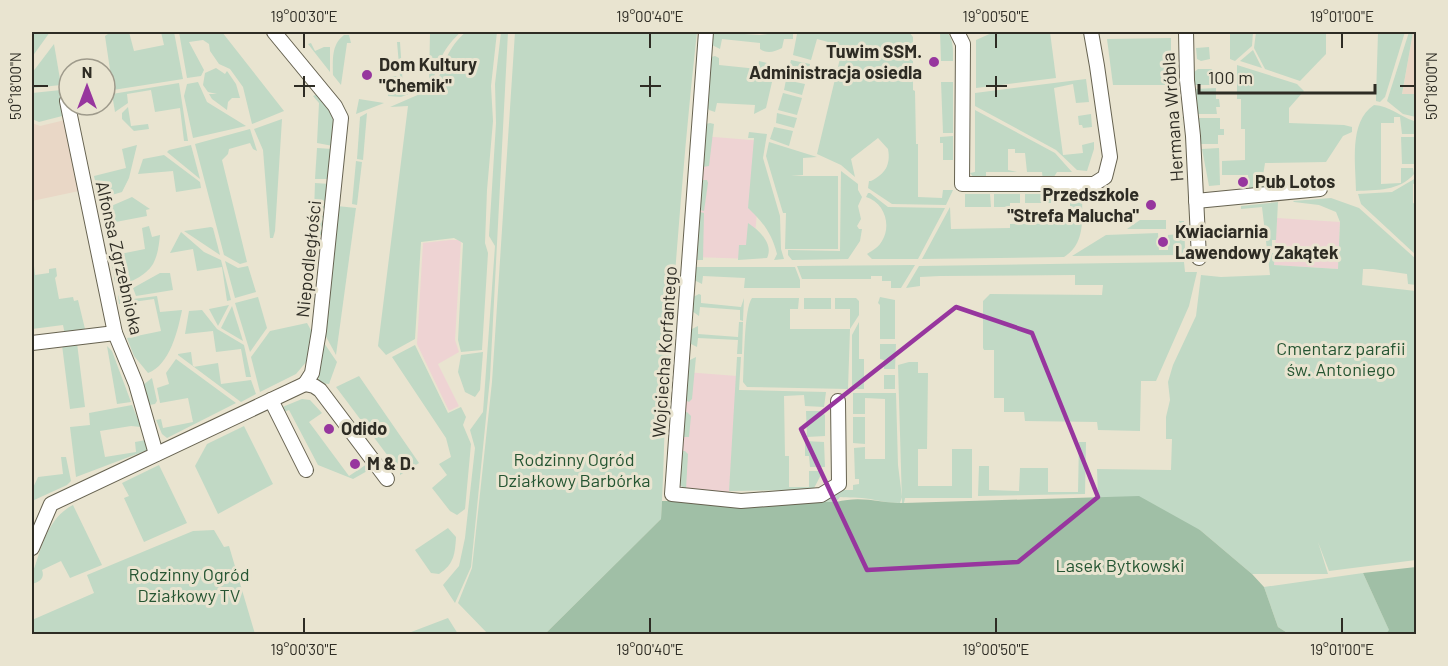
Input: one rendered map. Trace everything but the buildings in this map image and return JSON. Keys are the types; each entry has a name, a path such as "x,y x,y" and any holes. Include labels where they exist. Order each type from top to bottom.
{"street":[{"name":"Niepodległości","path":"274,32 336,106 341,118 319,331 312,373 305,384"},
{"name":"Wojciecha Korfantego","path":"706,32 672,494 741,501 821,495 839,484 838,401"},
{"path":"957,32 963,44 962,183 1095,184 1105,177 1110,158 1098,66 1091,32"},
{"name":"Hermana Wróbla","path":"1186,32 1186,80 1193,136 1199,258"},
{"name":"Alfonsa Zgrzebnioka","path":"70,117 115,333 136,384 156,454"},
{"name":"Hermana Wróbla","path":"1196,201 1320,189"},
{"path":"32,343 115,333"},
{"path":"32,548 51,504 305,384 320,390 387,479"},
{"path":"271,400 306,470"}],"highlighted area":[{"path":"956,307 1032,333 1098,497 1018,562 867,570 801,429"}],"shaded area":[{"path":"1413,32 1416,32 1416,94 1402,95"},
{"path":"65,120 79,191 32,201 32,123 40,126"},
{"path":"702,136 763,141 753,259 693,257"},
{"path":"1277,218 1340,222 1338,269 1274,265"},
{"path":"461,240 455,340 459,352 438,364 459,406 449,411 417,344 423,243"},
{"path":"685,372 737,376 729,495 676,490"}],"green space":[{"path":"32,32 50,32 32,57"},
{"path":"111,32 129,32 134,51 164,45 161,32 174,32 183,79 117,89 117,57 108,57 105,36"},
{"path":"179,32 222,32 284,111 252,124 243,87 230,69 219,64 210,51 209,44 203,40 189,42 204,70 201,76 187,78"},
{"path":"430,32 461,32 442,56 432,85 401,97 388,96 390,76 400,76 397,42 400,42 403,87 429,85"},
{"path":"466,32 497,32 491,86 493,121 487,190 485,243 488,253 482,350 461,352 458,340 463,243 454,238 421,242 415,339 386,355 378,346 408,106 390,107 436,87 450,50"},
{"path":"501,32 508,32 490,378 471,567 455,603 443,585 459,566 465,538 475,448 470,430 483,412 495,246 489,236 496,123 495,84"},
{"name":"Rodzinny Ogród Działkowy Barbórka","path":"515,32 697,32 684,161 667,378 661,519 545,634 488,634 458,603 472,568 492,382"},
{"path":"713,32 760,35 769,32 793,32 793,39 784,39 782,48 771,52 760,49 760,43 722,39 720,49 712,45"},
{"path":"909,32 913,37 918,197 942,198 943,190 953,190 946,205 892,204 868,188 869,181 883,172 889,160 888,149 878,138 851,159 855,177 841,165 817,154 843,46 817,39 811,60 793,55 797,34"},
{"path":"940,32 947,32 951,38 953,61 941,61"},
{"path":"994,32 1050,32 1056,78 976,88 976,40"},
{"path":"1230,32 1253,32 1252,46 1235,61 1230,59"},
{"path":"1256,32 1326,32 1326,54 1300,81 1265,69 1254,48"},
{"path":"1378,32 1405,32 1385,97 1380,102 1376,101"},
{"path":"1409,32 1413,32 1402,94 1416,94 1416,117 1403,114 1387,101"},
{"path":"344,35 349,35 351,43 347,43 341,85 333,75 333,58 337,43"},
{"path":"1171,38 1171,80 1168,85 1113,85 1107,39"},
{"path":"311,43 315,51 330,47 330,72 308,44"},
{"path":"54,44 57,85 32,88 32,73"},
{"path":"1209,47 1210,59 1201,61 1197,59 1196,48"},
{"path":"1253,50 1262,68 1240,61"},
{"path":"711,57 719,58 719,65 758,69 759,61 771,64 775,69 766,108 754,114 755,105 717,103 715,112 709,110"},
{"path":"791,60 810,64 806,80 787,76"},
{"path":"1237,65 1297,84 1304,91 1289,108 1289,123 1344,125 1352,127 1352,132 1343,136 1326,162 1265,163 1262,182 1268,182 1268,190 1249,189 1248,175 1222,175 1222,161 1245,160 1245,129 1241,129 1241,99 1237,99"},
{"path":"216,68 225,74 227,71 236,84 240,98 232,98 228,102 227,110 209,94 217,94 208,92 203,85 205,73"},
{"path":"1198,69 1212,69 1213,85 1194,85 1194,72"},
{"path":"1086,79 1089,102 1076,103 1073,84 1054,88 1063,155 1083,153 1082,145 1094,142 1087,171 1077,170 1056,150 975,106 975,93"},
{"path":"786,80 805,84 802,95 784,90"},
{"path":"198,82 207,102 246,126 193,138 184,96 187,84"},
{"path":"941,82 953,82 953,133 943,133"},
{"path":"179,83 188,141 184,141 180,108 155,112 151,90 127,94 128,103 117,111 117,93"},
{"path":"1216,88 1216,99 1219,99 1220,107 1216,107 1217,114 1197,114 1195,89"},
{"path":"57,90 58,117 39,122 32,119 32,93"},
{"path":"783,93 802,98 797,115 778,110"},
{"path":"318,94 333,118 333,146 317,143 319,103 313,96"},
{"path":"359,99 384,103 356,114"},
{"path":"1374,105 1385,107 1414,121 1414,134 1402,134 1400,117 1394,117 1394,123 1381,123 1381,184 1401,183 1401,168 1413,168 1414,174 1408,180 1395,187 1356,191 1357,133 1360,122"},
{"path":"128,107 131,126 148,124 149,129 134,131 122,119 122,113"},
{"path":"975,110 1055,153 1072,172 1057,172 1052,180 1043,181 1042,172 1027,172 1025,153 1015,153 1015,149 1008,149 1008,170 1017,172 986,172 986,181 976,180 970,173 975,172"},
{"path":"367,113 363,160 357,159 360,117"},
{"path":"777,113 797,118 794,128 776,123"},
{"path":"1091,114 1092,127 1083,128 1079,125 1078,116"},
{"path":"1177,116 1184,118 1182,118 1183,146 1177,146"},
{"path":"1199,118 1220,118 1220,129 1224,129 1224,135 1218,135 1218,144 1201,144"},
{"path":"282,119 275,231 273,238 270,238 263,150 254,129"},
{"path":"706,124 714,124 709,166 703,167"},
{"path":"774,127 793,131 789,146 770,139"},
{"path":"250,129 257,151 250,143 229,149 228,154 222,160 247,262 240,264 224,255 195,144"},
{"path":"749,132 767,134 763,158 780,216 781,249 784,259 774,260 777,254 770,234 748,208 754,138 748,138"},
{"path":"953,136 953,160 943,160 943,143 940,143 940,137"},
{"path":"1401,137 1414,137 1414,164 1402,164"},
{"path":"769,142 817,157 803,158 803,175 791,176 838,176 838,249 785,249 786,213 783,213 766,156"},
{"path":"137,145 129,178 122,192 107,196 98,194 94,176 126,168 122,149"},
{"path":"191,145 200,179 167,152"},
{"path":"317,148 333,149 330,179 315,179"},
{"path":"1219,148 1220,185 1209,186 1202,149"},
{"path":"164,155 200,182 201,188 176,192 173,171 138,174 143,159"},
{"path":"356,161 362,162 357,205 352,204"},
{"path":"841,171 858,184 862,197 858,206 861,219 857,226 862,229 860,241 848,259 792,260 788,255 788,250 840,251"},
{"path":"1416,178 1416,183 1413,184 1413,203 1416,204 1416,255 1361,204 1358,194 1392,192"},
{"path":"702,180 707,180 708,183 704,211 700,210"},
{"path":"315,183 330,184 327,212 314,211"},
{"path":"868,193 888,207 945,208 918,259 872,259 867,254 881,243 886,228 882,209 866,197"},
{"path":"965,194 990,194 991,207 965,207"},
{"path":"994,194 1020,194 1020,203 1010,203 1010,207 994,207"},
{"path":"1025,194 1043,194 1051,198 1051,203 1025,203"},
{"path":"1066,194 1082,194 1082,221 1076,245 1064,257 922,259 950,207 951,229 1010,228 1010,224 1070,223 1070,203 1055,203 1055,197 1063,197"},
{"path":"132,197 150,209 146,210 147,216 105,224 102,210"},
{"name":"Cmentarz parafii św. Antoniego","path":"1331,198 1359,208 1416,259 1416,285 1408,284 1407,274 1363,269 1362,285 1416,291 1416,560 1329,571 1318,542 1328,574 1252,574 1200,530 1098,497 1097,469 1171,470 1172,439 1166,439 1166,417 1170,400 1168,382 1173,365 1196,316 1201,275 1221,277 1270,275 1262,207 1241,209 1241,206 1278,202 1276,240 1272,240 1272,253 1275,253 1274,265 1338,269 1340,222 1336,212 1319,205 1293,201"},
{"path":"337,206 356,208 336,355 324,333"},
{"path":"700,212 704,213 703,260 697,260"},
{"path":"313,214 328,217 320,235 320,228 314,227 313,235 311,234"},
{"path":"1140,220 1166,220 1166,229 1127,229"},
{"path":"1179,221 1184,221 1185,249 1181,255 1072,256 1106,235 1158,233 1159,250 1168,250 1168,235 1179,234"},
{"path":"748,223 761,233 767,243 769,253 767,258 738,260 739,245 746,245"},
{"path":"149,226 152,237 160,235 153,264 137,279 126,283 115,282 110,256 145,249 142,228"},
{"path":"211,227 220,255 184,231"},
{"path":"181,232 204,252 221,260 231,300 227,301 222,267 197,271 193,249 170,253"},
{"path":"225,261 238,268 248,266 256,292 235,298"},
{"path":"1184,262 1185,272 1197,272 1189,306 1156,381 1141,381 1140,431 1098,430 1097,422 1025,421 1024,412 1004,412 1004,398 994,398 994,350 983,348 983,301 990,294 1102,295 1103,285 1075,285 1075,275 940,276 920,277 920,286 906,288 919,266"},
{"path":"915,265 901,288 891,288 891,281 882,281 882,276 871,276 871,279 802,279 797,266"},
{"path":"34,266 35,275 49,273 49,269 56,268 55,278 59,299 73,297 74,301 78,300 84,332 65,335 63,325 32,329 32,267"},
{"path":"695,267 795,267 800,280 800,288 744,288 745,278 703,276 702,284 694,280"},
{"path":"160,273 170,273 173,290 136,296 133,288"},
{"path":"131,288 133,299 157,296 160,312 182,310 172,346 162,363 148,373 134,356 127,338 161,331 154,299 119,304 118,296"},
{"path":"699,294 701,303 741,307 744,298 743,321 740,320 740,310 700,307 699,316 692,311 693,297"},
{"path":"258,297 267,328 250,352 235,303"},
{"path":"880,297 895,300 895,339 880,339 880,305 878,303"},
{"path":"752,298 799,298 798,309 790,309 790,329 850,329 848,389 747,387 743,382 745,338 747,313"},
{"path":"804,298 831,298 831,309 804,309"},
{"path":"835,298 856,298 859,301 859,315 850,329 850,309 835,309"},
{"path":"229,305 218,326 209,309"},
{"path":"232,306 243,341 221,328"},
{"path":"202,310 217,329 244,345 251,377 246,377 241,349 216,352 213,331 185,334 189,311"},
{"path":"739,322 743,322 742,354 737,354 738,340 698,338 697,347 689,343 690,330 698,326 698,334 738,337"},
{"path":"859,322 859,359 864,359 864,389 852,389 852,335"},
{"path":"307,323 312,332 307,361 296,374 260,392 251,357 270,331"},
{"path":"77,343 85,407 70,409 62,345"},
{"path":"324,343 337,362 329,384 320,383 318,377"},
{"path":"880,344 896,344 895,369 884,369 884,360 880,359"},
{"path":"415,345 448,413 461,407 466,417 463,425 471,444 465,509 457,515 450,511 432,488 447,475 439,464 451,457 446,438 392,357"},
{"path":"107,346 112,351 131,402 117,404"},
{"path":"191,352 193,366 178,355"},
{"path":"483,352 480,390 475,397 465,392 458,372 461,355"},
{"path":"696,357 692,399 689,402 685,400 688,361"},
{"path":"737,357 741,357 739,390 826,392 824,407 805,406 804,395 784,396 785,456 789,456 789,487 809,487 809,471 823,471 813,490 729,491"},
{"path":"176,359 236,403 167,438 162,434 156,420 161,419 163,428 193,422 188,398 160,403 157,388 169,384 166,373"},
{"path":"918,362 918,373 928,373 927,449 918,449 918,486 952,486 952,449 972,449 972,498 905,498 902,503 898,365"},
{"path":"218,363 221,384 251,380 256,394 241,402 194,367"},
{"path":"884,375 895,375 895,389 884,389"},
{"path":"359,376 419,463 400,475 336,387"},
{"path":"152,378 157,401 149,405 143,385"},
{"path":"853,393 896,393 898,465 902,497 900,503 840,497 836,502 811,502 836,490 853,490 853,485 859,484 859,479 855,479 854,448 865,447 865,459 885,459 885,399 865,398 865,414 853,414"},
{"path":"302,399 310,400 322,413 309,422 349,476 370,462 369,470 353,479 318,465 289,410 281,413 280,408"},
{"path":"132,405 141,427 131,426 100,431 105,457 136,452 135,442 146,440 150,449 76,477 70,427 90,425 89,413"},
{"path":"806,411 821,411 825,415 825,436 807,437"},
{"path":"687,412 691,416 689,437 683,437 684,413"},
{"path":"853,417 865,417 865,444 853,443"},
{"path":"244,426 273,484 218,514 195,466 207,444"},
{"path":"805,441 824,442 825,467 810,467 809,456 805,456"},
{"path":"1079,442 1086,442 1085,494 978,496 979,466 989,466 989,490 1019,491 1020,468 1048,468 1048,492 1078,492"},
{"path":"682,451 688,454 686,489 679,485"},
{"path":"61,457 66,457 71,481 32,501 32,490 38,477 63,474"},
{"path":"159,465 187,523 144,542 124,498 129,496 122,483"},
{"name":"Lasek Bytkowski","path":"1139,496 1200,530 1252,574 1264,587 1278,627 1289,634 545,634 661,519 662,501 836,502 862,499 904,503"},
{"path":"73,505 102,565 70,578 61,561 42,570 41,579 32,584 32,575 46,535 57,518"},
{"path":"448,528 456,537 453,558 439,574 431,573 415,550"},
{"name":"Rodzinny Ogród Działkowy TV","path":"214,530 224,547 229,546 255,634 32,634 32,620 94,593 87,575 193,531"},
{"path":"1416,567 1416,634 1386,634 1389,630 1363,573"},
{"path":"1363,573 1391,634 1289,634 1278,627 1264,587"},
{"path":"448,618 458,634 406,634"}],"place":[{"name":"Tuwim SSM. Administracja osiedla","path":"934,62"},
{"name":"Dom Kultury \"Chemik\"","path":"367,75"},
{"name":"Pub Lotos","path":"1243,182"},
{"name":"Przedszkole \"Strefa Malucha\"","path":"1151,205"},
{"name":"Kwiaciarnia Lawendowy Zakątek","path":"1163,242"},
{"name":"Odido","path":"329,429"},
{"name":"M & D.","path":"355,464"}]}
